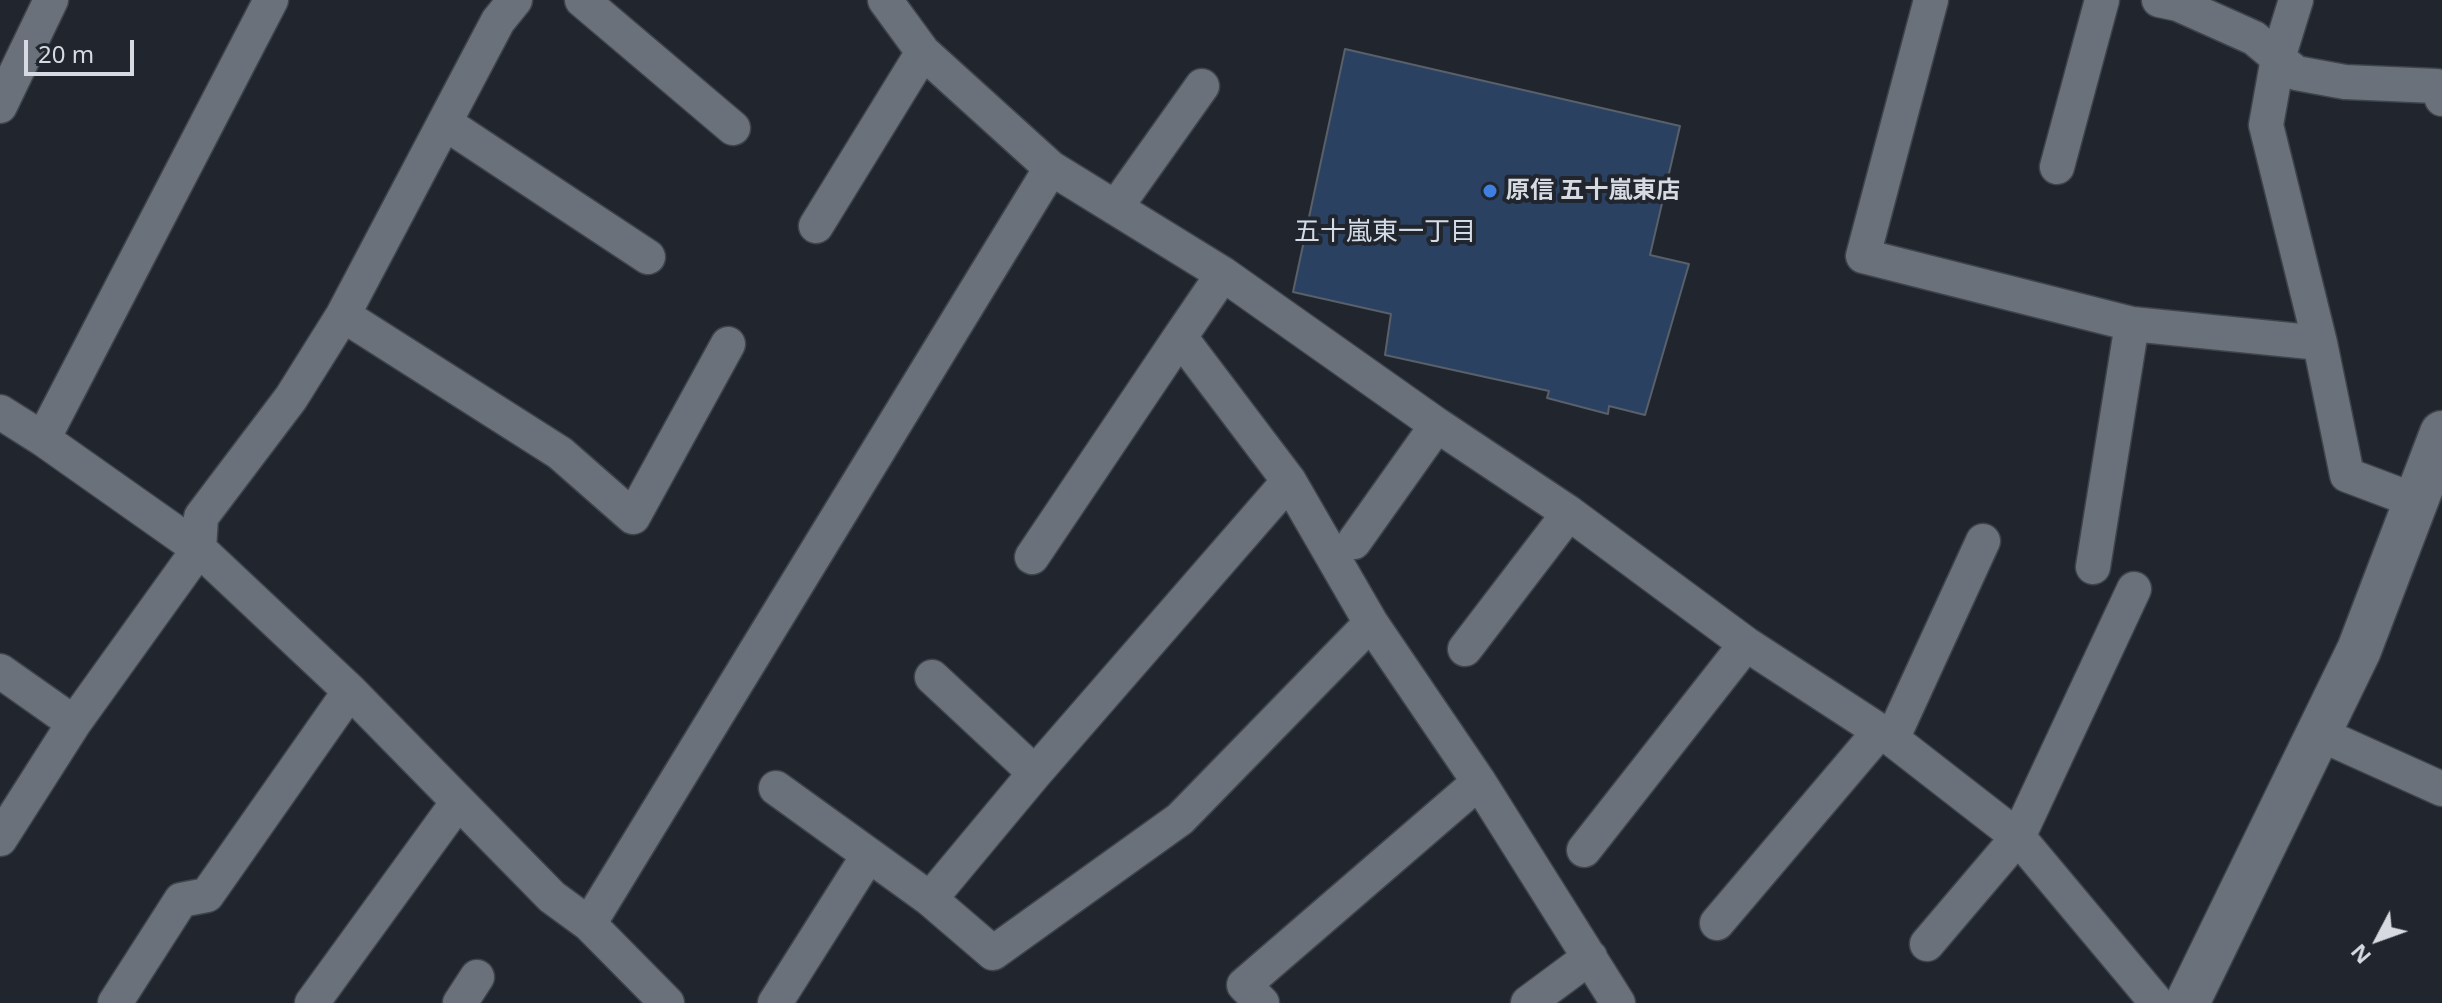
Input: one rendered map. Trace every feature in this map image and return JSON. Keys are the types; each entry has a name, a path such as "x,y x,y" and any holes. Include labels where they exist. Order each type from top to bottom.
{"street":[{"path":"0,106 51,0"},
{"path":"43,439 271,0"},
{"path":"0,839 74,723 199,549 201,517 291,398 343,315 498,21 515,0"},
{"path":"582,0 733,128"},
{"path":"885,0 923,52 1051,168 1223,274 1437,425 1569,513 1746,644 1886,735 2018,837 2157,1003"},
{"path":"1931,0 1863,256 2132,324 2320,343"},
{"path":"2057,167 2102,0"},
{"path":"2159,0 2178,4 2254,38 2296,73 2345,82 2436,86 2442,99"},
{"path":"2296,0 2278,58 2266,125 2320,343 2347,475 2416,501"},
{"path":"816,226 923,52"},
{"path":"1116,207 1202,86"},
{"path":"445,123 648,257"},
{"path":"589,924 1051,168"},
{"path":"1032,557 1223,274"},
{"path":"343,315 560,453 633,517 728,344"},
{"path":"2093,567 2132,324"},
{"path":"1180,337 1289,481 1371,623 1479,782 1618,1003"},
{"path":"0,412 199,549 350,691 552,897 589,924 667,1003"},
{"path":"1354,542 1437,425"},
{"path":"2187,1003 2359,650 2442,433"},
{"path":"930,899 1035,773 1289,481"},
{"path":"1465,649 1569,513"},
{"path":"1717,923 1886,735 1983,541"},
{"path":"1927,944 2018,837 2134,589"},
{"path":"776,788 930,899 993,953 1180,819 1371,623"},
{"path":"1584,850 1746,644"},
{"path":"0,671 74,723"},
{"path":"932,677 1035,773"},
{"path":"115,1003 181,900 207,895 350,691"},
{"path":"2320,734 2442,789"},
{"path":"1262,1003 1244,985 1479,782"},
{"path":"312,1003 458,802"},
{"path":"775,1003 868,856"},
{"path":"1528,1003 1590,957"}],"building":[{"name":"原信 五十嵐東店","path":"1345,49 1680,126 1650,255 1689,264 1645,415 1609,406 1608,414 1547,398 1549,391 1385,355 1391,314 1293,292"}],"place":[{"name":"原信 五十嵐東店","path":"1490,191"}],"district":[{"name":"五十嵐東一丁目","path":"1385,233"}]}
